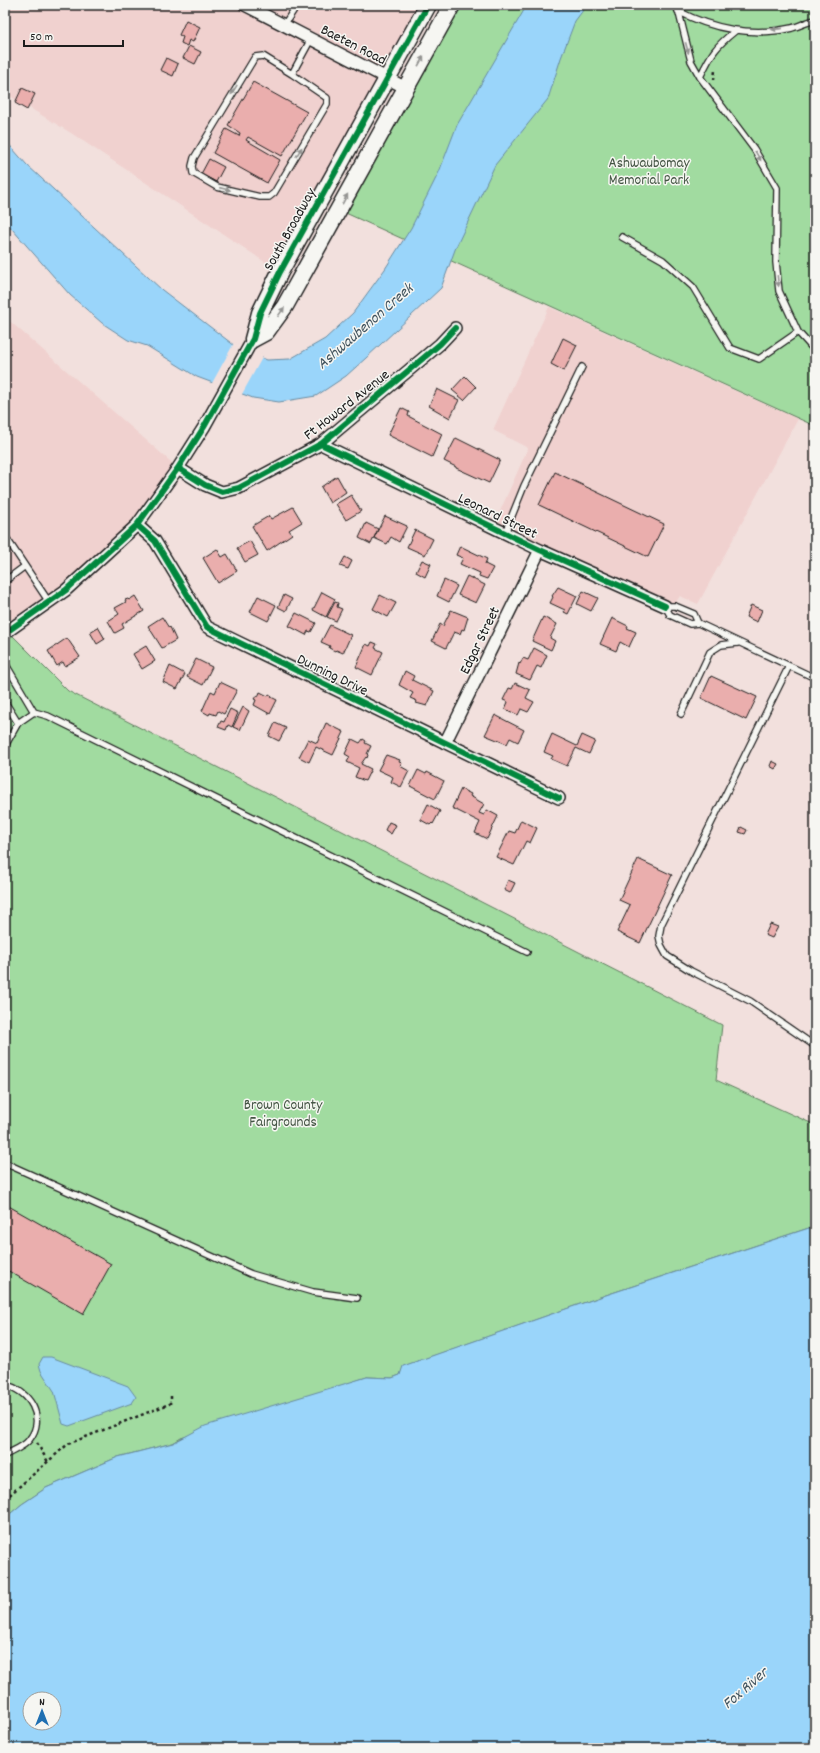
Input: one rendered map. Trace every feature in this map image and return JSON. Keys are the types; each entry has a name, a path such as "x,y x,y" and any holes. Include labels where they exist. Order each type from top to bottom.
{"street":[{"name":"Baeten Road","path":"245,5 406,88"},
{"name":"South Broadway","path":"178,468 254,339 260,313 280,272 428,5"},
{"name":"South Broadway","path":"254,339 266,332 285,306 452,5"},
{"name":"Ft Howard Avenue","path":"178,468 205,485 222,492 239,488 321,444 440,344 455,328"},
{"name":"Leonard Street","path":"321,444 540,550 665,606"},
{"path":"5,633 66,590 137,525 178,468"},
{"name":"Dunning Drive","path":"137,525 155,541 207,627 559,798"},
{"name":"Edgar Street","path":"445,743 540,550"}],"lane":[{"path":"284,25 297,5"},
{"path":"677,8 694,19 735,31 758,31 791,28 815,20"},
{"path":"677,8 691,61 700,77 754,149 777,188 776,262 779,290 798,332 815,351"},
{"path":"700,77 711,54 719,44 735,31"},
{"path":"292,74 311,39"},
{"path":"263,56 292,74 326,98 327,104 274,193 269,197 260,197 217,187 193,173 192,166 194,158 255,57 263,56"},
{"path":"622,237 663,260 693,287 730,348 759,359 798,332"},
{"path":"505,533 524,486 582,367"},
{"path":"5,536 50,602"},
{"path":"5,581 25,566"},
{"name":"Leonard Street","path":"698,623 694,614 675,606 665,606 670,615 690,624 698,623 815,678"},
{"path":"681,714 710,652 721,645 740,643"},
{"path":"5,663 34,712 48,716 527,952"},
{"path":"789,666 661,925 659,936 661,945 667,956 691,971 750,1001 815,1046"},
{"path":"5,702 18,724"},
{"path":"5,746 18,724 34,712"},
{"path":"5,1163 251,1274 313,1292 357,1298"},
{"path":"5,1385 19,1390 31,1402 34,1408 36,1420 32,1435 27,1442 5,1455"}],"path":[{"path":"5,1499 72,1442 169,1404 171,1402 171,1393"},
{"path":"32,1435 48,1462"}],"shaded area":[{"path":"5,5 428,5 280,272 71,133 5,93"},
{"path":"549,307 798,419 698,604 680,596 669,612 493,527 528,448 493,430"},
{"path":"5,317 178,468 137,525 5,633"}],"green space":[{"name":"Ashwaubomay Memorial Park","path":"452,5 815,5 815,426 339,210"},
{"name":"Brown County Fairgrounds","path":"8,631 68,691 722,1025 716,1080 815,1125 815,1226 606,1295 404,1366 400,1375 392,1378 367,1377 181,1438 173,1443 118,1457 46,1488 22,1504 5,1518 5,633"}],"water":[{"name":"Ashwaubenon Creek","path":"527,5 587,5 575,21 548,99 495,165 456,247 441,288 346,376 316,396 279,402 253,398 197,377 147,346 128,340 102,323 70,295 5,221 5,140 27,165 162,290 235,346 267,360 290,359 325,339 353,313 385,269 411,228 439,172 457,125"},
{"name":"Fox River","path":"815,1226 815,1748 5,1748 5,1518 22,1504 46,1488 118,1457 173,1443 205,1426 367,1377 392,1378 400,1375 403,1366 606,1295"},
{"path":"43,1357 51,1357 128,1386 136,1397 132,1403 69,1426 63,1424 54,1391 41,1371 39,1364"}],"pier":[{"path":"234,343 263,356 241,396 211,385"}],"building":[{"path":"5,5 12,5 9,10 5,8"},
{"path":"186,20 200,27 193,42 189,40 187,46 181,43 183,37 179,35"},
{"path":"189,46 201,52 195,64 183,58"},
{"path":"166,58 178,64 173,76 160,70"},
{"path":"253,82 307,112 282,156 248,137 246,140 280,160 267,183 213,153 226,129 239,136 240,133 228,125"},
{"path":"22,88 35,94 27,110 15,103"},
{"path":"209,159 224,167 216,182 201,174"},
{"path":"563,338 577,345 564,371 551,364"},
{"path":"465,376 476,387 464,400 452,390"},
{"path":"437,389 459,400 450,418 429,406"},
{"path":"401,408 409,412 408,416 442,434 432,457 388,435"},
{"path":"456,438 500,460 489,483 444,461"},
{"path":"555,472 664,524 648,557 539,505"},
{"path":"337,476 346,492 330,503 321,487"},
{"path":"351,495 361,511 346,520 336,504"},
{"path":"293,507 302,522 289,530 292,534 267,551 252,526 269,516 271,519"},
{"path":"385,516 407,526 399,542 391,537 387,544 374,538"},
{"path":"366,523 378,529 371,544 359,538"},
{"path":"415,530 433,539 425,555 407,547"},
{"path":"250,541 258,555 245,562 237,548"},
{"path":"460,546 487,559 485,564 493,568 487,579 479,576 480,573 460,564 463,558 456,555"},
{"path":"217,549 222,557 227,554 237,571 218,583 203,558"},
{"path":"345,557 352,561 348,569 340,566"},
{"path":"422,560 431,564 425,577 416,572"},
{"path":"467,576 485,585 476,603 458,595"},
{"path":"444,580 457,586 449,602 437,596"},
{"path":"558,587 577,596 568,614 564,612 565,610 550,603 553,597 552,596"},
{"path":"583,591 598,598 591,611 577,604"},
{"path":"322,592 335,599 326,617 313,610"},
{"path":"284,595 292,599 286,611 278,607"},
{"path":"380,595 396,603 388,617 373,609"},
{"path":"135,596 144,611 122,624 124,628 115,633 108,621 119,614 115,608 126,602 125,600 129,600"},
{"path":"258,596 276,605 268,621 250,612"},
{"path":"335,602 338,603 337,607 342,609 336,621 327,617"},
{"path":"751,605 762,610 757,622 746,617"},
{"path":"451,610 468,617 464,630 462,629 460,634 454,632 446,648 432,641 440,624 443,626"},
{"path":"296,613 316,623 311,632 308,631 306,635 289,626"},
{"path":"162,617 169,628 170,627 176,640 162,648 148,626"},
{"path":"543,617 557,624 550,638 555,641 551,650 532,641"},
{"path":"612,618 636,632 629,647 620,642 616,651 600,644"},
{"path":"330,625 351,635 343,653 329,648 330,646 321,642"},
{"path":"98,627 105,639 97,644 90,632"},
{"path":"67,638 80,657 65,666 63,662 57,666 48,651"},
{"path":"372,642 377,644 375,648 383,652 372,675 356,667 366,644 370,646"},
{"path":"146,646 155,661 142,669 133,654"},
{"path":"534,648 547,655 541,668 537,666 530,680 516,674 519,663 520,664 523,658 528,660"},
{"path":"196,659 212,667 203,685 187,677"},
{"path":"170,666 185,674 177,689 163,682"},
{"path":"405,671 414,676 412,680 434,691 427,706 416,703 417,701 410,698 413,693 399,685"},
{"path":"711,676 757,697 746,720 701,698"},
{"path":"220,682 237,690 224,714 218,711 216,715 210,713 209,715 202,711 211,691 215,693"},
{"path":"515,683 530,690 526,698 534,702 528,712 521,709 518,715 505,709 508,702 503,700 509,688 512,689"},
{"path":"260,692 268,696 269,694 277,700 270,714 254,705 256,700 254,699 256,696 258,697"},
{"path":"243,707 249,711 240,730 233,727"},
{"path":"230,709 238,713 232,727 228,725 226,730 218,727 221,721 224,722"},
{"path":"495,715 524,730 518,742 510,738 507,744 485,735"},
{"path":"275,723 286,728 279,741 269,736"},
{"path":"326,723 344,732 333,755 316,747 309,762 299,757 308,739 317,743"},
{"path":"552,734 577,746 582,735 595,741 589,754 576,748 567,766 551,759 553,756 544,752"},
{"path":"352,739 360,743 363,739 366,741 365,743 371,746 367,754 367,758 366,757 361,764 371,769 365,781 355,777 359,768 347,762 350,757 345,754"},
{"path":"386,755 400,760 399,762 402,763 400,766 409,771 401,787 391,782 393,777 378,770"},
{"path":"772,761 778,764 775,769 770,766"},
{"path":"418,770 426,774 427,772 444,781 435,799 410,786"},
{"path":"461,789 471,794 470,796 484,804 479,813 484,815 487,810 498,816 487,839 475,833 480,822 452,808"},
{"path":"428,804 440,811 433,824 432,823 430,825 421,820"},
{"path":"521,820 537,828 530,843 526,841 514,865 496,857 509,831 515,833"},
{"path":"389,822 396,825 391,834 385,830"},
{"path":"741,827 747,830 745,834 739,832"},
{"path":"638,859 672,875 640,943 617,932 630,905 619,900"},
{"path":"508,880 515,883 510,893 504,890"},
{"path":"770,924 778,927 772,938 765,935"},
{"path":"5,1204 111,1264 83,1314 5,1269"}],"cycle path":[{"path":"178,468 204,427 253,339 260,313 280,272 428,5"},
{"path":"5,633 66,590 137,525 178,468 205,485 222,492 239,488 321,444 440,344 455,328"},
{"path":"321,444 540,550 665,606"},
{"path":"137,525 155,541 207,627 559,798"}]}
